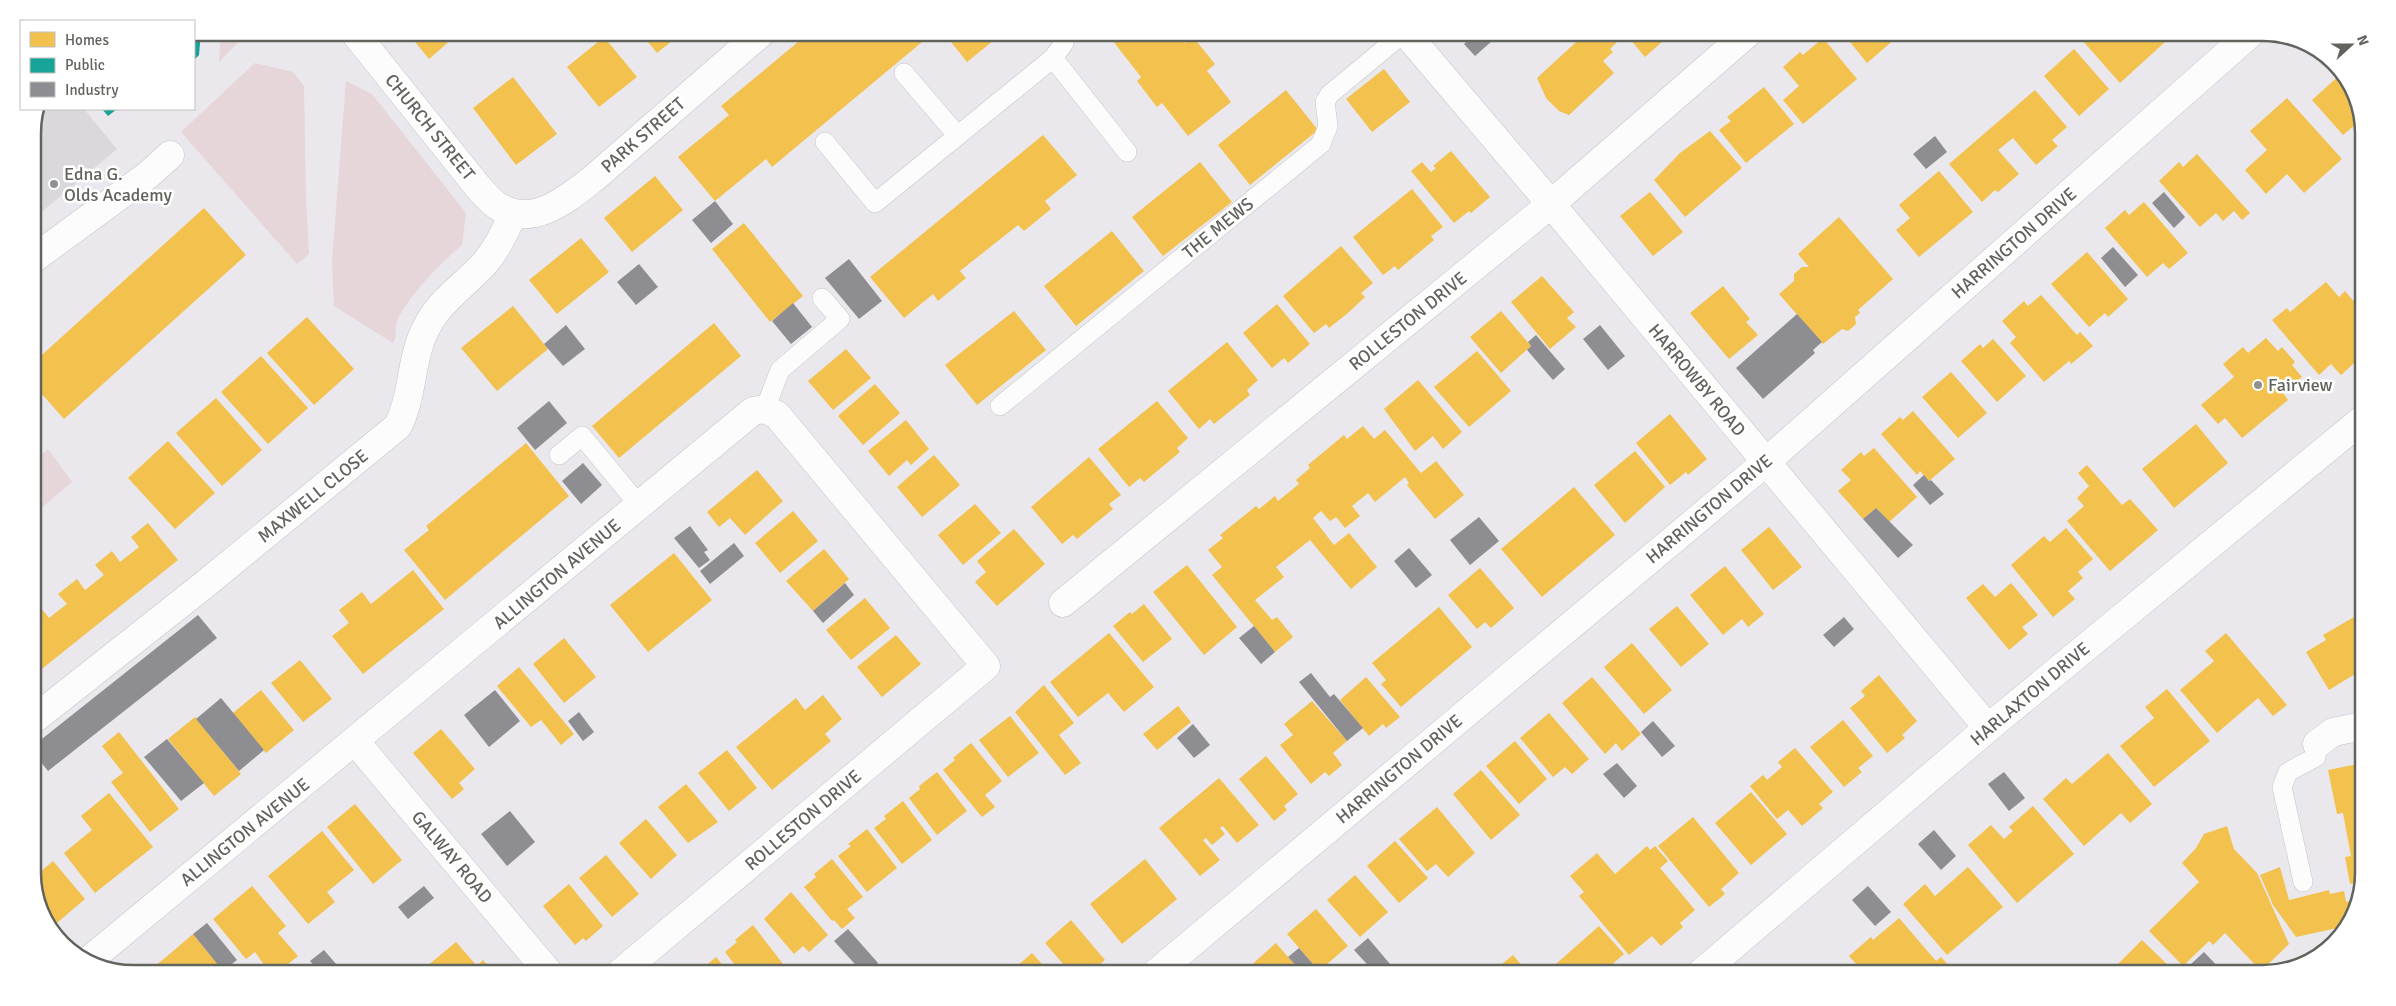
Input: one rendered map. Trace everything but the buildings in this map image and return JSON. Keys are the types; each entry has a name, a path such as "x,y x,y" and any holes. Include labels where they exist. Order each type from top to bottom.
{"street":[{"name":"CHURCH STREET","path":"361,41 478,187 499,208 513,213"},
{"name":"PARK STREET","path":"513,213 544,212 566,199 594,178 752,41"},
{"name":"HARROWBY ROAD","path":"1413,41 1988,728"},
{"name":"ROLLESTON DRIVE","path":"1063,603 1551,204 1739,41"},
{"name":"HARRINGTON DRIVE","path":"1167,965 1766,462 2242,41"},
{"path":"41,253 148,175 170,155"},
{"name":"MAXWELL CLOSE","path":"41,714 211,579 398,426 406,409 417,350 430,321 484,263 502,240 513,213"},
{"name":"ROLLESTON DRIVE","path":"631,965 986,666 777,415 766,409"},
{"name":"ALLINGTON AVENUE","path":"94,956 753,411 766,409"},
{"name":"HARLAXTON DRIVE","path":"1711,965 1988,728 2355,426"},
{"path":"2318,744 2333,732 2355,728"},
{"name":"GALWAY ROAD","path":"355,741 542,965"}],"lane":[{"path":"825,142 875,202 1053,58 1064,41"},
{"name":"THE MEWS","path":"1000,406 1321,144 1328,126 1325,102 1330,94 1394,41"},
{"path":"1053,58 1127,152"},
{"path":"904,73 957,136"},
{"path":"766,409 780,370 840,319 822,298"},
{"path":"558,456 582,436 639,505"},
{"path":"2303,882 2282,787 2288,772 2316,757 2318,744"}],"shaded area":[{"path":"220,41 239,41 219,62"},
{"path":"255,63 293,72 304,86 309,254 297,264 181,132"},
{"path":"346,81 372,94 466,213 462,245 411,298 398,318 393,343 334,306 332,261"},
{"name":"Edna G. Olds Academy","path":"44,110 85,110 117,149 41,212 41,128"},
{"path":"48,449 72,482 41,508 41,455"}],"place":[{"name":"Edna G. Olds Academy","path":"54,184"},
{"name":"Fairview","path":"2258,385"}]}
